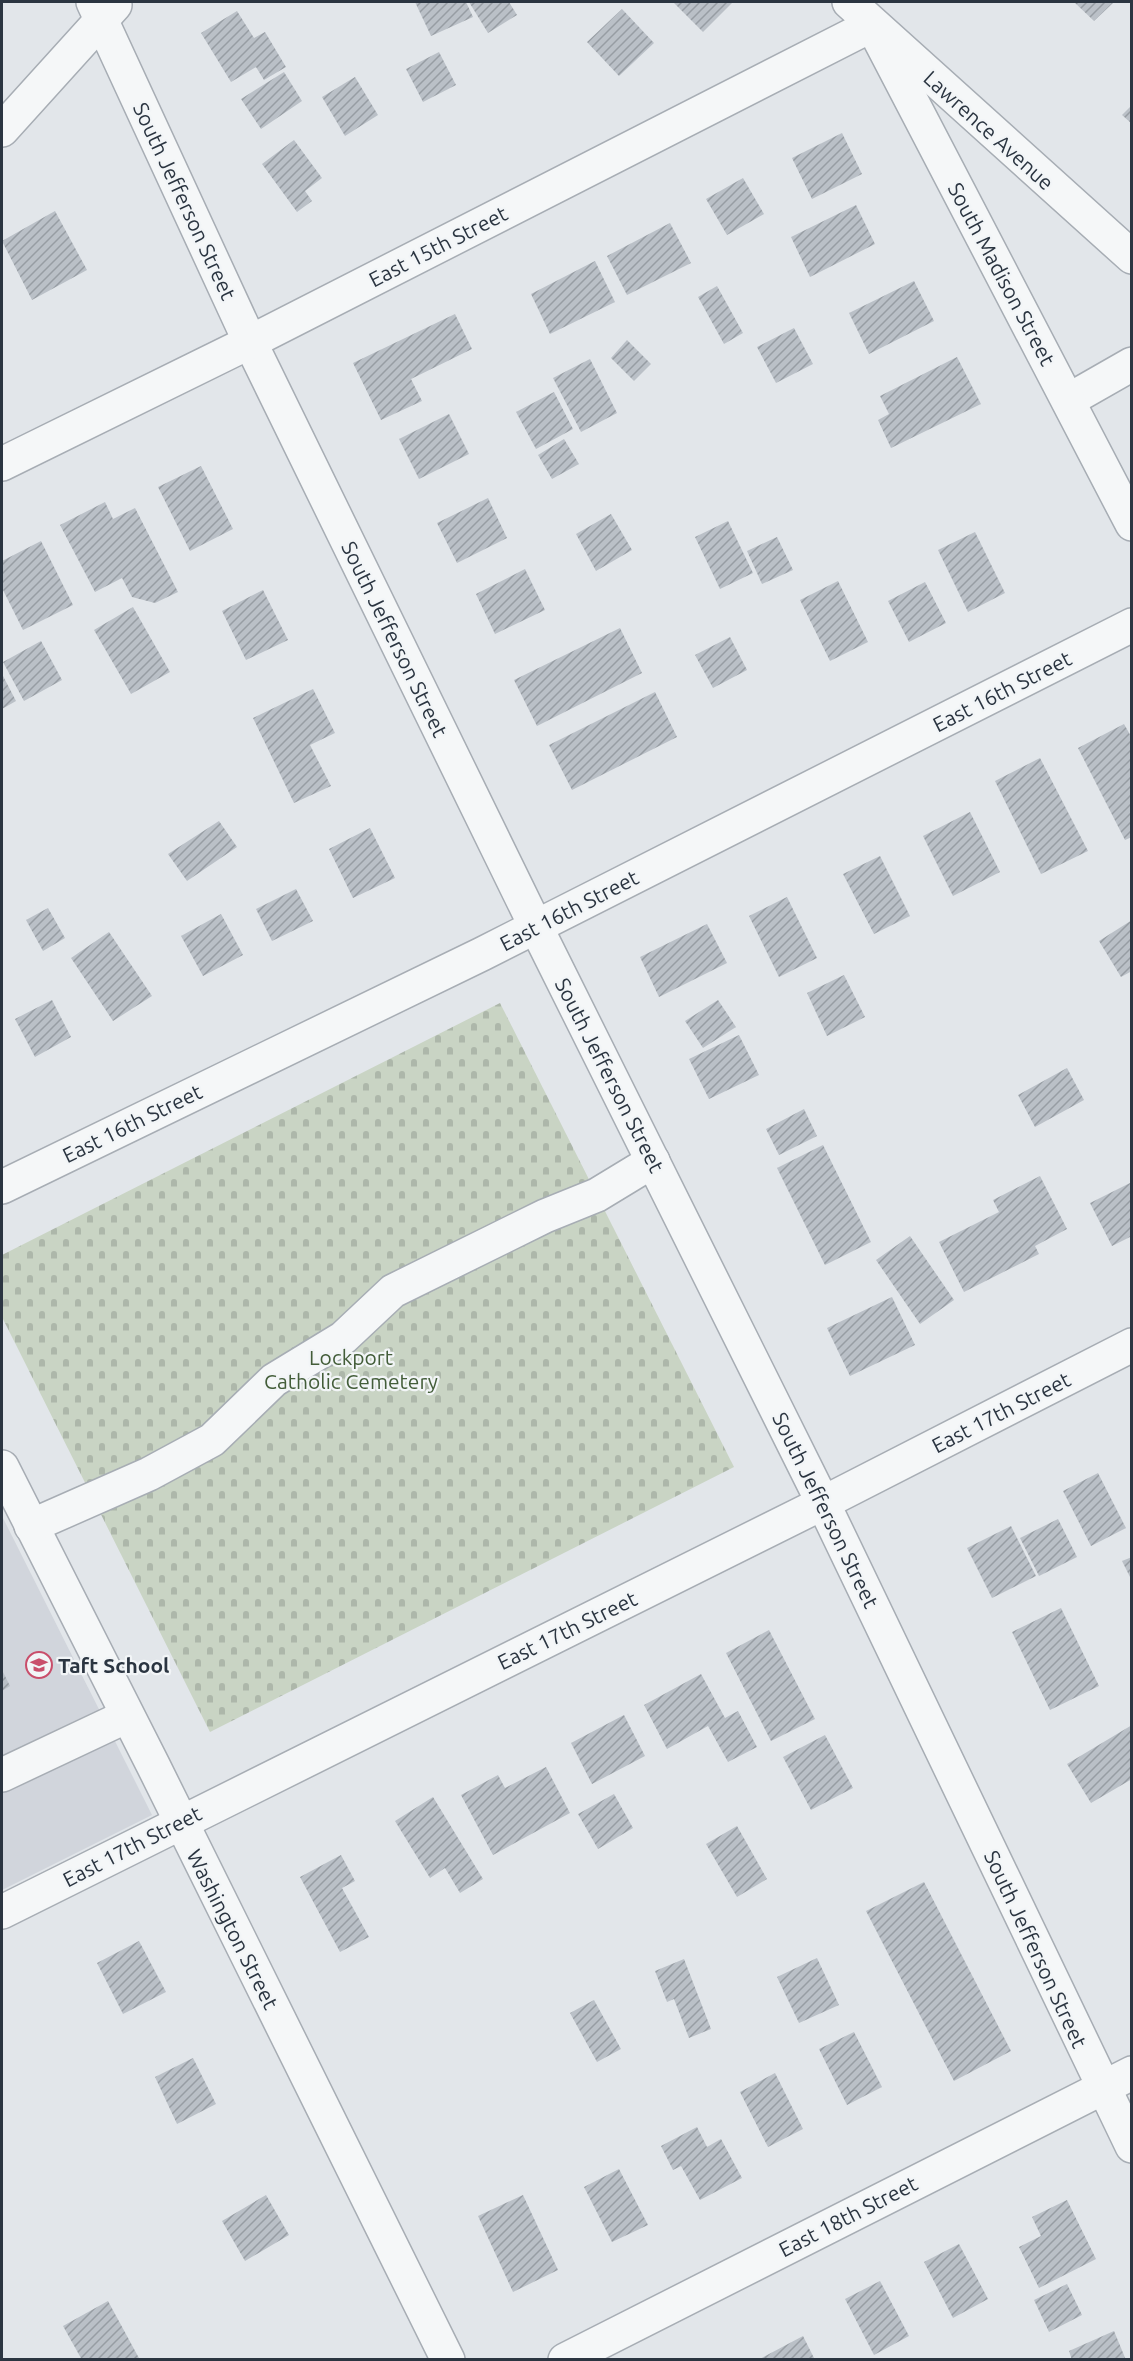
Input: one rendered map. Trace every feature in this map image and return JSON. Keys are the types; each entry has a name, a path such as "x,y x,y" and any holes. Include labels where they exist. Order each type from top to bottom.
{"street":[{"name":"Lawrence Avenue","path":"849,2 1131,257"},
{"path":"2,130 104,7"},
{"name":"South Jefferson Street","path":"104,7 250,342 536,927 823,1503 1131,2146"},
{"name":"East 15th Street","path":"2,464 250,342 872,25"},
{"name":"South Madison Street","path":"872,25 1069,400 1131,524"},
{"path":"1069,400 1131,364"},
{"name":"East 16th Street","path":"2,1186 536,927 1131,625"},
{"path":"31,1526 149,1474 212,1440 274,1380 343,1338 393,1291 545,1216 597,1195 653,1161"},
{"name":"East 17th Street","path":"2,1912 823,1503 1131,1345"},
{"name":"Washington Street","path":"2,1467 448,2360"},
{"path":"2,1775 128,1716"},
{"name":"East 18th Street","path":"565,2360 1131,2073"}],"shaded area":[{"name":"Taft School","path":"2,1516 152,1815 2,1890"}],"green space":[{"name":"Lockport Catholic Cemetery","path":"500,1003 734,1467 210,1732 2,1317 2,1255"}],"building":[{"path":"415,2 466,2 473,17 431,36"},
{"path":"469,2 509,2 517,15 488,33"},
{"path":"673,2 733,2 703,32"},
{"path":"1074,2 1114,2 1094,21"},
{"path":"622,9 654,43 619,76 587,42"},
{"path":"237,11 254,38 265,32 286,67 264,80 256,67 231,82 201,33"},
{"path":"439,52 456,85 423,102 406,69"},
{"path":"284,72 302,101 261,129 241,99"},
{"path":"355,77 378,115 345,136 322,97"},
{"path":"1132,105 1132,124 1122,115"},
{"path":"842,133 862,174 812,199 792,158"},
{"path":"294,140 322,178 305,191 312,201 297,212 262,164"},
{"path":"743,178 764,214 727,235 706,199"},
{"path":"856,205 875,244 810,277 791,237"},
{"path":"55,211 87,270 32,300 2,241"},
{"path":"670,223 691,263 627,295 607,256"},
{"path":"595,261 615,302 550,334 531,294"},
{"path":"914,281 934,321 869,354 849,313"},
{"path":"717,286 743,333 724,344 698,297"},
{"path":"455,314 472,349 411,379 422,401 381,420 353,363"},
{"path":"794,328 813,364 776,383 757,347"},
{"path":"627,340 651,364 634,381 611,358"},
{"path":"957,357 981,404 891,448 878,420 889,414 880,396"},
{"path":"590,359 617,413 581,432 553,378"},
{"path":"554,392 573,429 536,449 516,412"},
{"path":"449,414 469,454 419,479 399,439"},
{"path":"564,439 579,464 552,479 538,455"},
{"path":"201,466 233,529 190,551 158,487"},
{"path":"488,498 507,538 457,563 437,523"},
{"path":"105,502 113,519 135,508 178,592 155,603 132,597 122,578 95,592 60,525"},
{"path":"611,514 632,550 596,571 576,534"},
{"path":"728,521 753,573 720,589 695,537"},
{"path":"975,532 1005,593 968,612 938,550"},
{"path":"777,537 793,570 762,584 747,551"},
{"path":"41,541 73,605 23,630 2,588 2,561"},
{"path":"525,569 545,610 495,634 476,594"},
{"path":"838,581 868,642 830,661 800,600"},
{"path":"925,582 946,623 909,642 888,601"},
{"path":"263,590 288,640 246,660 222,611"},
{"path":"133,607 170,672 131,694 94,630"},
{"path":"620,628 642,673 537,726 514,680"},
{"path":"730,637 747,670 713,688 695,655"},
{"path":"41,641 62,680 24,701 3,662"},
{"path":"2,674 16,701 2,709"},
{"path":"313,689 335,733 310,745 331,786 294,803 253,718"},
{"path":"655,692 677,737 572,790 549,745"},
{"path":"1124,724 1132,738 1132,837 1125,840 1078,748"},
{"path":"1040,758 1088,851 1041,874 995,781"},
{"path":"970,812 1000,872 953,896 923,836"},
{"path":"219,821 237,847 187,881 168,854"},
{"path":"370,828 395,878 353,898 329,849"},
{"path":"880,856 910,916 874,934 843,874"},
{"path":"296,889 313,921 272,941 256,909"},
{"path":"787,897 817,958 779,977 749,916"},
{"path":"48,908 65,938 43,951 26,920"},
{"path":"221,914 243,955 203,976 181,936"},
{"path":"1132,920 1132,971 1121,977 1099,941"},
{"path":"707,924 727,963 659,997 640,957"},
{"path":"109,932 152,996 113,1021 71,958"},
{"path":"844,975 865,1017 827,1036 807,993"},
{"path":"52,1000 71,1037 35,1057 15,1019"},
{"path":"718,1000 736,1027 703,1048 685,1021"},
{"path":"739,1035 759,1075 709,1099 689,1059"},
{"path":"1067,1068 1084,1100 1035,1127 1018,1095"},
{"path":"804,1109 817,1136 779,1155 766,1129"},
{"path":"823,1145 871,1242 825,1265 777,1168"},
{"path":"1040,1176 1067,1229 1035,1246 1039,1254 964,1292 939,1242 999,1212 993,1200"},
{"path":"1132,1182 1132,1236 1112,1246 1090,1203"},
{"path":"910,1236 954,1300 920,1324 876,1260"},
{"path":"892,1297 915,1345 850,1376 827,1328"},
{"path":"1098,1473 1126,1528 1091,1546 1063,1491"},
{"path":"1058,1519 1077,1557 1039,1576 1020,1538"},
{"path":"1011,1526 1036,1576 992,1598 967,1548"},
{"path":"1132,1557 1132,1581 1122,1561"},
{"path":"1061,1608 1099,1686 1050,1710 1012,1632"},
{"path":"769,1630 815,1719 771,1741 726,1653"},
{"path":"2,1670 10,1686 2,1691"},
{"path":"701,1674 725,1718 738,1711 757,1747 728,1762 708,1726 667,1749 644,1705"},
{"path":"624,1715 645,1756 592,1784 571,1743"},
{"path":"1132,1725 1132,1779 1091,1803 1067,1764"},
{"path":"825,1735 853,1788 811,1810 783,1757"},
{"path":"546,1767 570,1813 493,1855 461,1795 498,1775 505,1788"},
{"path":"614,1794 633,1828 598,1849 578,1814"},
{"path":"433,1797 483,1879 460,1893 445,1868 430,1878 395,1821"},
{"path":"737,1826 767,1879 737,1897 706,1844"},
{"path":"341,1855 355,1881 342,1888 369,1937 340,1952 300,1877"},
{"path":"924,1882 1011,2051 954,2081 866,1911"},
{"path":"139,1941 166,1992 123,2014 97,1963"},
{"path":"817,1958 839,2005 799,2023 777,1977"},
{"path":"684,1959 711,2029 689,2038 674,1999 667,2002 655,1971"},
{"path":"594,2000 621,2049 597,2062 570,2013"},
{"path":"854,2032 882,2087 847,2105 819,2049"},
{"path":"193,2058 216,2104 177,2124 155,2077"},
{"path":"775,2073 803,2129 768,2147 740,2092"},
{"path":"697,2127 707,2147 721,2139 742,2178 700,2200 681,2166 673,2170 661,2146"},
{"path":"619,2169 648,2225 612,2242 584,2187"},
{"path":"266,2195 289,2235 245,2261 222,2221"},
{"path":"523,2195 558,2270 513,2292 478,2216"},
{"path":"1067,2200 1096,2259 1039,2288 1019,2247 1041,2236 1032,2217"},
{"path":"959,2244 988,2299 953,2318 924,2262"},
{"path":"880,2281 909,2336 874,2355 845,2299"},
{"path":"1067,2284 1082,2315 1049,2332 1034,2300"},
{"path":"108,2301 140,2360 82,2360 63,2326"},
{"path":"1114,2331 1126,2360 1072,2360 1069,2351"},
{"path":"803,2336 815,2360 758,2360"}],"place":[{"name":"Taft School","path":"39,1665"}]}
